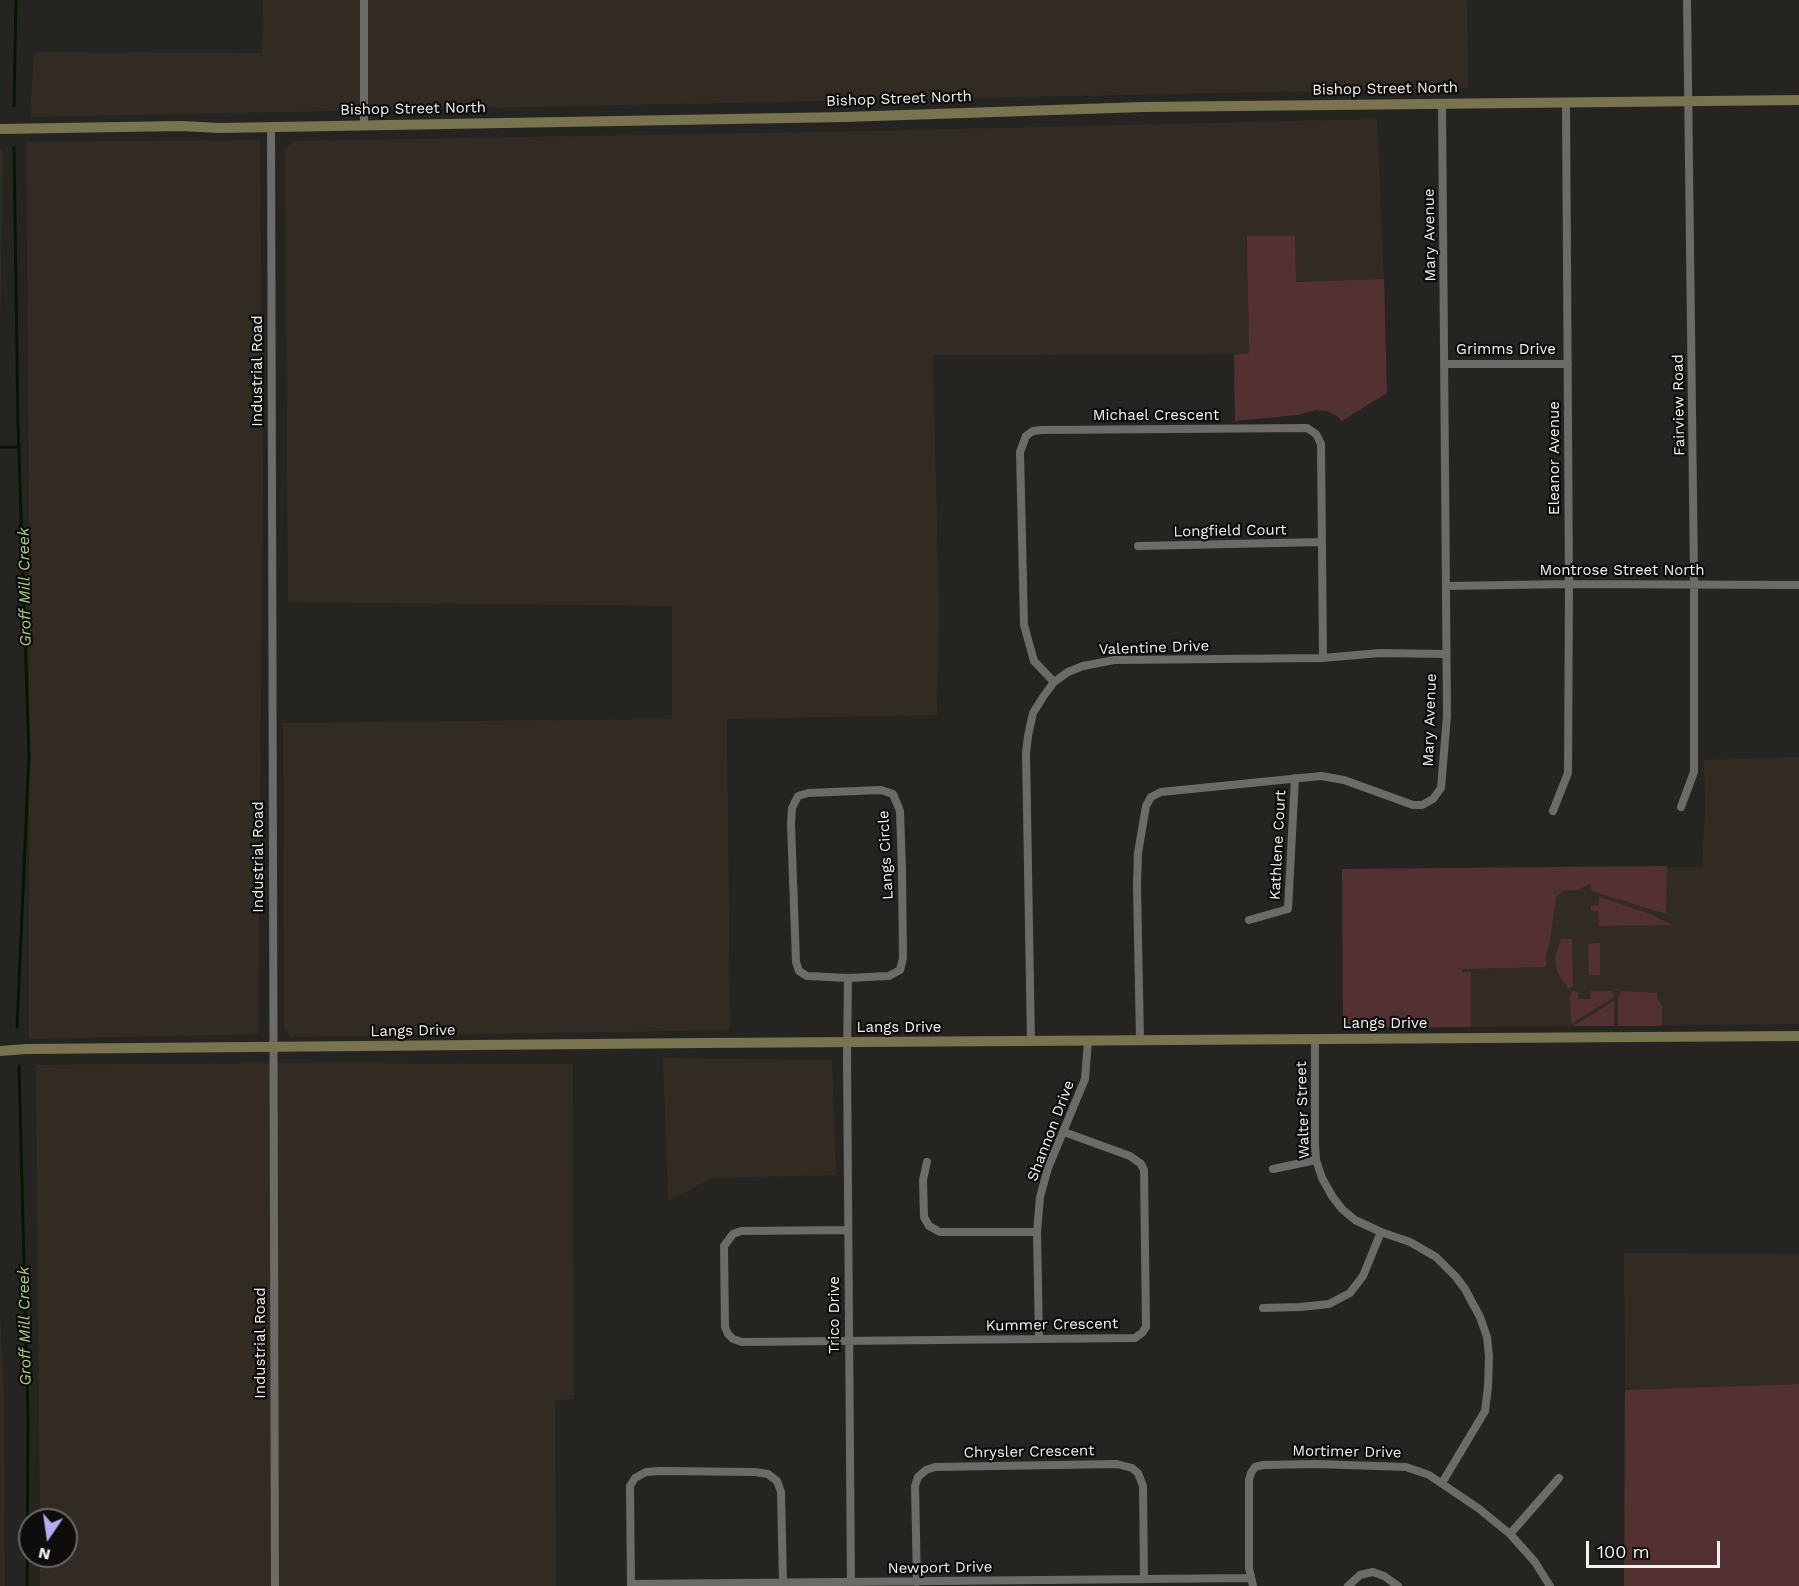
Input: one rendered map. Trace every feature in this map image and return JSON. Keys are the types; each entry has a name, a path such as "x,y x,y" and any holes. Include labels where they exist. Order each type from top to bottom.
{"street":[{"path":"364,0 364,124"},
{"name":"Fairview Road","path":"1681,807 1694,772 1688,0"},
{"name":"Bishop Street North","path":"0,129 181,126 220,128 845,117 1143,107 1799,100"},
{"name":"Eleanor Avenue","path":"1553,811 1568,773 1566,102"},
{"name":"Mary Avenue","path":"1140,1041 1138,853 1146,806 1151,797 1161,792 1321,776 1344,780 1422,805 1433,799 1441,788 1447,716 1442,104"},
{"name":"Industrial Road","path":"272,127 275,1586"},
{"name":"Grimms Drive","path":"1445,364 1568,364"},
{"name":"Michael Crescent","path":"1054,682 1034,661 1024,625 1020,452 1026,436 1033,431 1053,429 1307,428 1316,434 1321,444 1323,658"},
{"name":"Longfield Court","path":"1138,546 1322,542"},
{"name":"Montrose Street North","path":"1446,586 1799,585"},
{"name":"Valentine Drive","path":"1031,1042 1026,753 1033,714 1042,697 1054,682 1068,672 1083,666 1114,660 1323,658 1380,653 1446,654"},
{"name":"Kathlene Court","path":"1249,920 1288,909 1295,778"},
{"name":"Langs Circle","path":"880,790 893,794 900,811 903,958 900,970 889,976 848,978 807,976 799,971 796,962 792,808 798,796 808,793 880,790"},
{"path":"847,1043 848,978"},
{"name":"Langs Drive","path":"0,1051 1799,1036"},
{"name":"Walter Street","path":"1315,1040 1316,1160 1322,1178 1332,1196 1355,1220 1410,1242 1436,1257 1456,1277 1473,1303 1486,1337 1489,1356 1485,1411 1442,1484"},
{"name":"Shannon Drive","path":"1039,1339 1037,1232 1040,1197 1044,1181 1086,1079 1088,1041"},
{"name":"Trico Drive","path":"847,1043 851,1585"},
{"name":"Kummer Crescent","path":"848,1230 741,1231 733,1234 724,1246 724,1327 728,1334 733,1339 742,1342 1130,1338 1138,1336 1146,1327 1144,1170 1141,1164 1130,1156 1064,1132"},
{"path":"1273,1168 1316,1160"},
{"path":"927,1162 923,1180 924,1217 929,1226 940,1232 1037,1232"},
{"path":"1263,1308 1329,1304 1350,1293 1363,1276 1381,1232"},
{"name":"Chrysler Crescent","path":"917,1582 915,1486 918,1477 926,1470 935,1467 1117,1464 1132,1468 1138,1473 1143,1486 1144,1579"},
{"name":"Mortimer Drive","path":"1252,1582 1249,1480 1251,1473 1255,1467 1263,1465 1316,1464 1406,1467 1419,1470 1478,1508 1510,1534 1535,1562 1550,1586"},
{"path":"631,1585 630,1486 634,1478 646,1472 660,1471 755,1472 768,1474 777,1481 781,1492 783,1584"},
{"path":"1510,1534 1559,1478"},
{"path":"1348,1586 1360,1575 1373,1572 1384,1576 1398,1586"},
{"name":"Newport Drive","path":"631,1585 851,1585 1144,1579 1252,1582"}],"shaded area":[{"path":"263,0 1467,0 1468,88 30,117 34,52 262,53"},
{"path":"1377,119 1384,279 1296,282 1249,354 933,355 939,610 937,715 727,719 730,1030 291,1037 284,1029 283,723 672,719 672,606 288,602 285,149 294,141"},
{"path":"260,140 263,478 258,1034 29,1039 29,480 26,142"},
{"path":"0,150 3,150 0,330"},
{"path":"1247,236 1295,236 1296,282 1384,279 1387,393 1342,421 1327,411 1316,410 1298,415 1235,421 1234,355 1249,353"},
{"path":"1799,757 1799,1024 1343,1028 1342,869 1702,867 1705,809 1704,760"},
{"path":"1667,866 1666,913 1592,891 1589,884 1579,890 1562,891 1556,898 1546,967 1462,969 1462,972 1471,972 1471,1027 1343,1028 1342,869"},
{"path":"1599,897 1650,914 1672,925 1599,926 1599,911 1591,911 1591,906 1599,905"},
{"path":"1561,939 1572,939 1573,987 1568,988 1557,972 1555,958"},
{"path":"1600,943 1600,975 1589,975 1588,944"},
{"path":"1573,991 1578,992 1578,999 1590,999 1591,991 1612,991 1614,997 1571,1024 1570,996"},
{"path":"1620,991 1657,993 1662,1006 1662,1024 1660,1026 1618,1026"},
{"path":"1614,1001 1614,1026 1573,1026"},
{"path":"663,1058 832,1060 836,1175 713,1178 668,1201"},
{"path":"573,1064 574,1399 555,1400 556,1586 40,1586 40,1568 78,1568 78,1508 40,1508 36,1065"},
{"path":"1624,1253 1799,1254 1799,1384 1625,1390"},
{"path":"0,1311 4,1402 5,1586 0,1586"},
{"path":"1799,1384 1799,1586 1624,1586 1625,1390"}],"waterway":[{"name":"Groff Mill Creek","path":"14,106 16,0"},
{"name":"Groff Mill Creek","path":"14,147 18,426 29,755 17,1027"},
{"path":"0,447 19,447"},
{"name":"Groff Mill Creek","path":"19,1066 28,1420 27,1586"}]}
